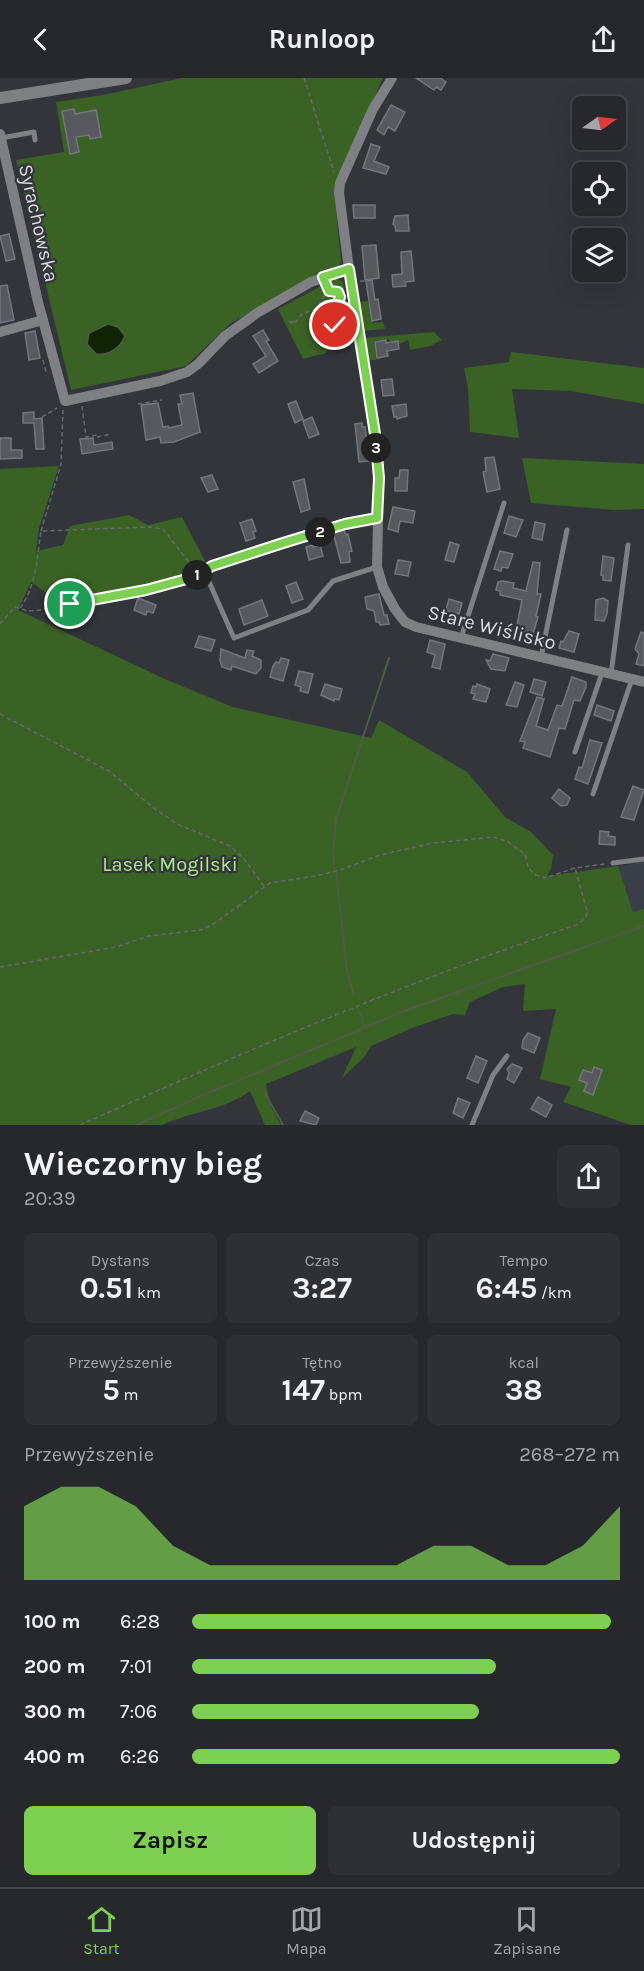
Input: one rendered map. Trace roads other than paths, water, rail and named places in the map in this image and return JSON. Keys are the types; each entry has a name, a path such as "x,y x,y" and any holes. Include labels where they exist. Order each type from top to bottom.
{"street":[{"path":"0,98 95,81 126,78"},
{"name":"Stare Wiślisko","path":"392,78 374,109 340,183 340,204 349,269 375,434 379,478 377,567 383,587 405,622 417,627 644,682"},
{"name":"Syrachowska","path":"1,136 62,404 160,381 192,369 225,336 257,313 323,277 349,269"},
{"path":"0,333 43,320"}],"lane":[{"path":"1,136 34,132 35,140"},
{"path":"461,638 504,503"},
{"path":"377,518 330,528 212,566 206,575 234,638 308,609 333,581 377,567"},
{"path":"541,657 567,530"},
{"path":"575,752 607,674 628,545"},
{"path":"593,794 632,679"},
{"path":"613,863 644,858"},
{"path":"472,1125 493,1075 507,1056"}],"waterway":[{"path":"335,870 333,854 336,819 389,658"},
{"path":"336,872 347,971 354,996"},
{"path":"137,1125 407,1010 644,926"},
{"path":"360,1012 364,1027"},
{"path":"264,1092 283,1125"}],"park label":[{"name":"Lasek Mogilski","path":"170,864"}]}
